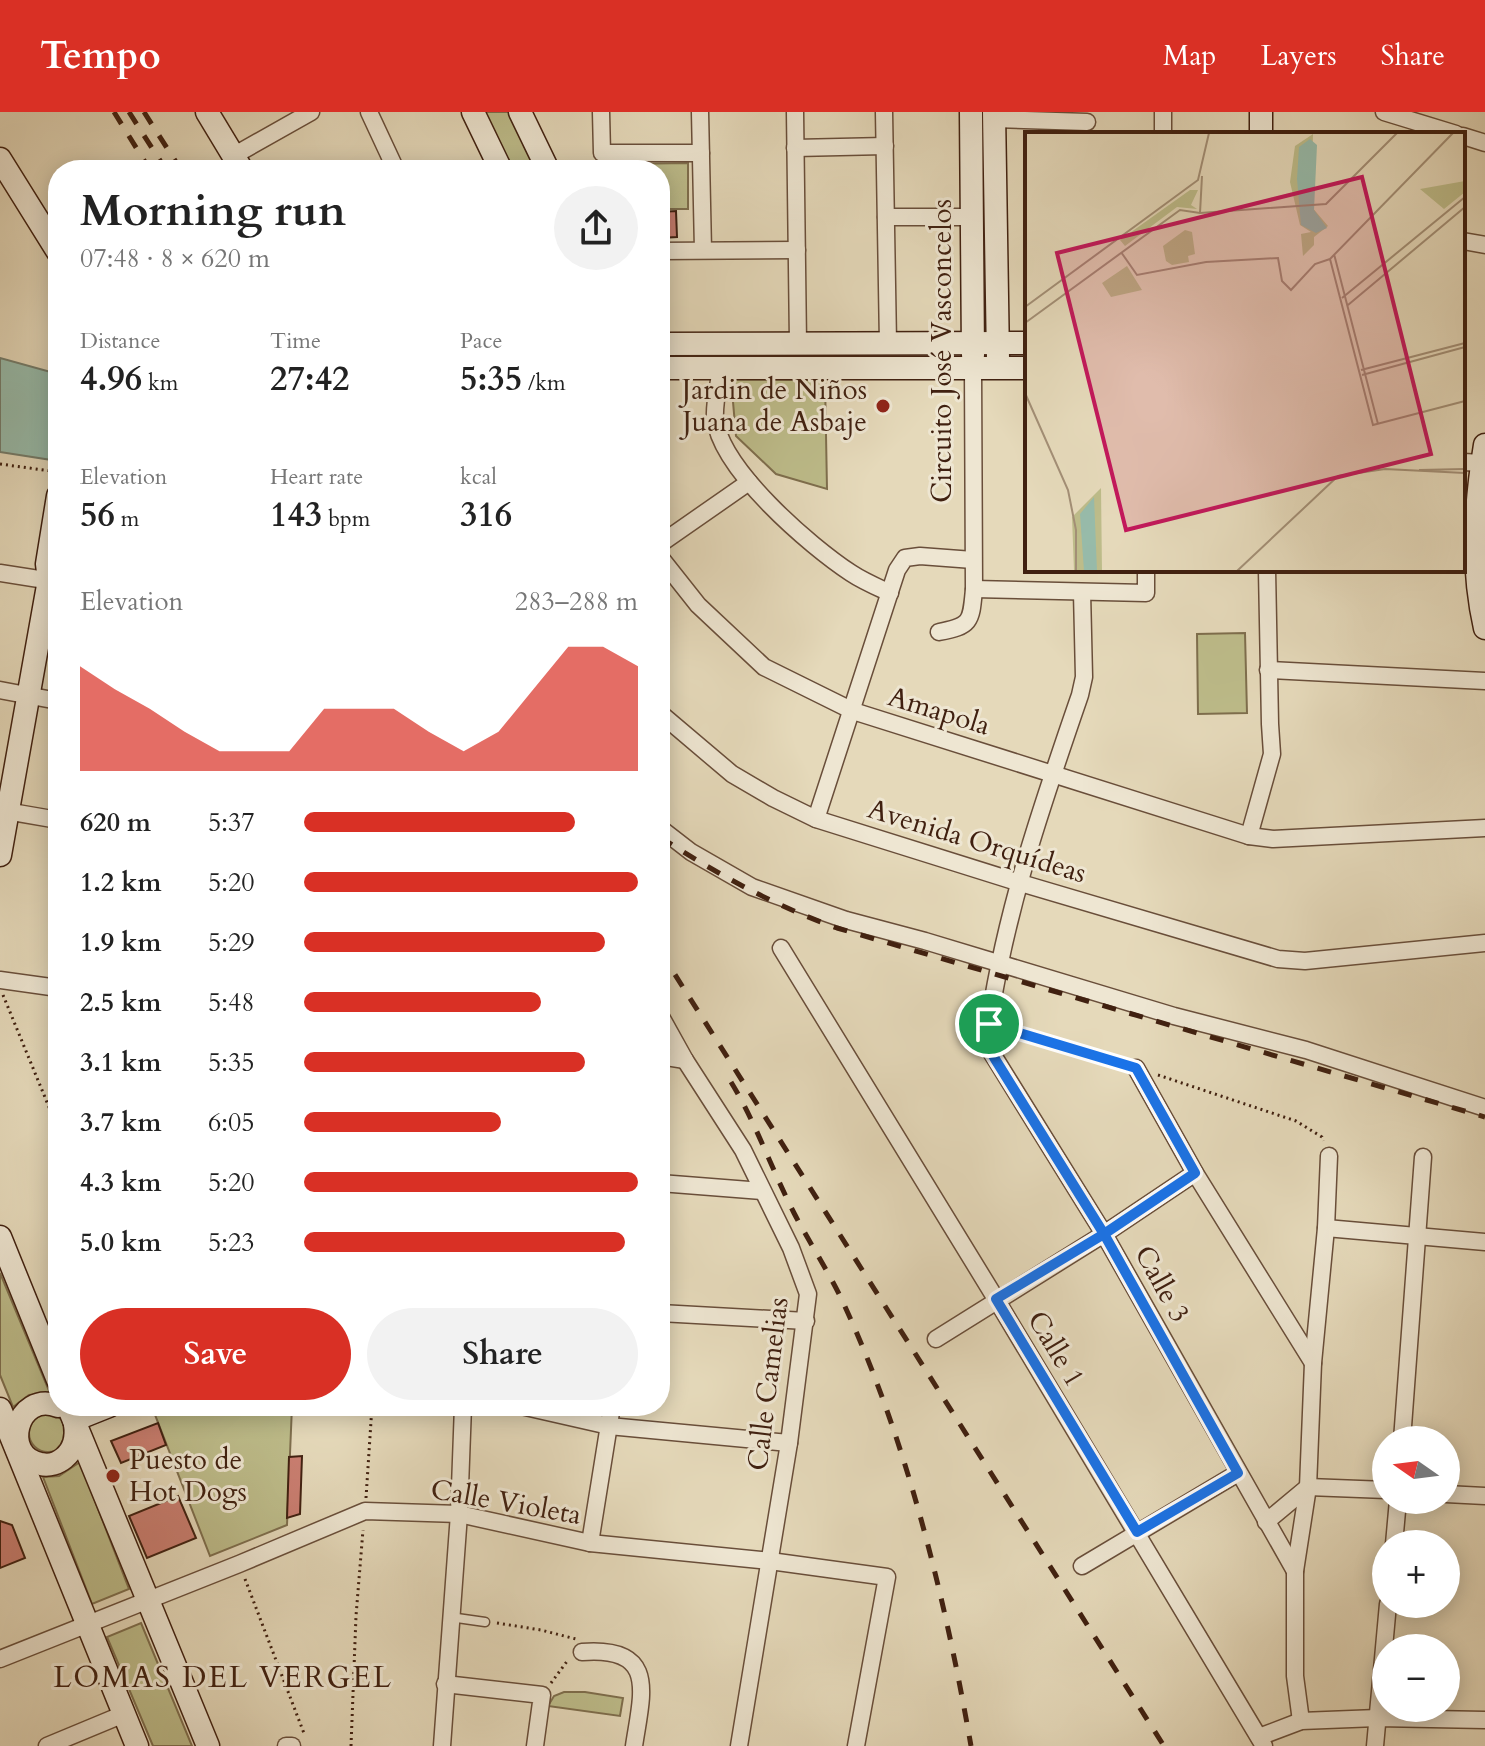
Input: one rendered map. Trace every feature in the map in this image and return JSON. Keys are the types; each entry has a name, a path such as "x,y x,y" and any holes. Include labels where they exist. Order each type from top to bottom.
{"street":[{"path":"207,112 235,160"},
{"path":"241,160 311,112"},
{"path":"369,112 391,160"},
{"path":"473,112 496,160"},
{"path":"520,112 543,160"},
{"path":"601,112 602,153 701,153"},
{"path":"700,112 703,250"},
{"path":"795,112 798,343"},
{"path":"884,112 888,343"},
{"name":"Circuito José Vasconcelos","path":"939,632 961,628 971,616 974,589 971,112"},
{"path":"1384,112 1450,132"},
{"path":"994,116 1087,123"},
{"name":"Circuito José Vasconcelos","path":"994,116 998,368"},
{"path":"1465,137 1485,143"},
{"path":"795,148 885,146"},
{"path":"0,159 48,236"},
{"path":"886,217 972,217"},
{"path":"1465,241 1485,245"},
{"path":"670,251 797,250"},
{"path":"670,344 1025,343"},
{"path":"670,368 1025,368"},
{"path":"721,368 715,417 722,444 749,482 807,540 853,575 890,593"},
{"path":"1477,457 1475,567 1485,628"},
{"path":"670,537 749,482"},
{"path":"816,819 897,570 905,558 920,556 973,560"},
{"name":"Amapola","path":"670,570 698,605 764,667 853,711 945,742 1249,836 1273,839 1485,828"},
{"path":"974,589 1146,593 1146,572"},
{"path":"1249,836 1273,745 1268,670 1267,572"},
{"path":"0,573 48,580"},
{"path":"989,1024 1017,882 1084,677 1082,592"},
{"path":"0,855 4,810 48,604"},
{"path":"1268,670 1485,681"},
{"path":"0,690 48,699"},
{"name":"Avenida Orquídeas","path":"670,721 732,774 816,819 1278,959 1305,961 1485,943"},
{"path":"4,810 48,818"},
{"path":"670,836 691,852 752,887 846,920 1174,1016 1306,1050 1485,1108"},
{"name":"Calle 1","path":"781,948 1137,1532 1261,1742"},
{"path":"0,980 48,987"},
{"name":"Calle 3","path":"989,1024 988,1047 1104,1234 1295,1571"},
{"name":"Calle Camelias","path":"670,1033 720,1111 800,1268 808,1294 789,1443 739,1746"},
{"path":"670,1058 685,1060"},
{"path":"1136,1068 1195,1173 1313,1363"},
{"path":"1301,1721 1295,1676 1295,1571 1308,1487 1313,1363 1326,1228 1329,1156"},
{"path":"1403,1426 1423,1157"},
{"path":"936,1339 1195,1173"},
{"path":"670,1184 762,1191"},
{"path":"1326,1228 1485,1242"},
{"path":"0,1237 48,1355"},
{"path":"670,1314 806,1321"},
{"path":"8,1450 15,1427 26,1410 48,1404"},
{"path":"0,1409 8,1450 87,1624 137,1746"},
{"path":"8,1450 30,1461 49,1465 58,1462 72,1449 76,1440 67,1416"},
{"path":"68,1416 208,1746"},
{"path":"442,1746 459,1514 463,1416"},
{"path":"565,1416 609,1426 789,1443"},
{"path":"590,1543 610,1416"},
{"path":"1082,1566 1238,1473"},
{"path":"1266,1522 1308,1487 1372,1489"},
{"path":"1460,1495 1485,1496"},
{"name":"Calle Violeta","path":"0,1659 365,1511 459,1514 590,1543 770,1561 887,1577 856,1746"},
{"path":"590,1651 629,1658 636,1665 642,1686 634,1746"},
{"path":"445,1684 542,1695 535,1746"},
{"path":"47,1746 124,1714"},
{"path":"1261,1742 1301,1721 1372,1718"},
{"path":"1460,1720 1485,1720"},
{"path":"1375,1746 1377,1722"}],"lane":[{"path":"450,1617 485,1622"}],"path":[{"path":"0,464 48,471"},
{"path":"0,987 48,1105"},
{"path":"989,1024 1296,1121 1322,1137 1329,1156"},
{"path":"351,1746 356,1616 371,1416"},
{"path":"239,1564 309,1746"},
{"path":"485,1622 566,1636 590,1651"},
{"path":"542,1695 569,1659 590,1651"}],"shaded area":[{"path":"484,112 512,112 535,160 507,160"},
{"path":"670,163 688,163 688,209 670,209"},
{"path":"0,358 48,371 48,459 0,452"},
{"path":"731,379 825,380 827,489 776,474 736,436"},
{"path":"1245,633 1247,713 1198,714 1197,634"},
{"path":"0,1273 48,1393 29,1395 13,1407 0,1375"},
{"path":"41,1416 55,1416 65,1426 65,1440 55,1450 41,1450 31,1440 31,1426"},
{"path":"156,1416 292,1416 287,1525 210,1556"},
{"path":"80,1462 129,1589 92,1604 43,1477 59,1476"},
{"path":"141,1623 192,1746 153,1746 107,1637"},
{"path":"564,1692 623,1698 620,1716 548,1706 554,1696"}],"building":[{"path":"670,211 676,211 677,237 670,237"},
{"path":"158,1423 166,1445 121,1463 111,1441"},
{"path":"302,1456 300,1514 287,1518 289,1457"},
{"path":"178,1496 196,1538 147,1558 129,1516"},
{"path":"0,1521 12,1525 25,1558 0,1568"}],"railway":[{"path":"114,112 144,160"},
{"path":"129,112 160,160"},
{"path":"144,112 175,160"},
{"path":"670,843 746,888 837,928 1485,1117"},
{"path":"670,967 1164,1746"},
{"path":"731,1082 794,1213 841,1298 885,1405 936,1575 971,1746"}],"place":[{"name":"Jardin de Niños Juana de Asbaje","path":"883,406"},
{"name":"Puesto de Hot Dogs","path":"113,1476"}],"district":[{"name":"LOMAS DEL VERGEL","path":"223,1677"}],"route":[{"path":"989,1024 988,1047 1104,1234 996,1299 1137,1532 1238,1473 1104,1234 1195,1173 1136,1068 989,1024"}]}
